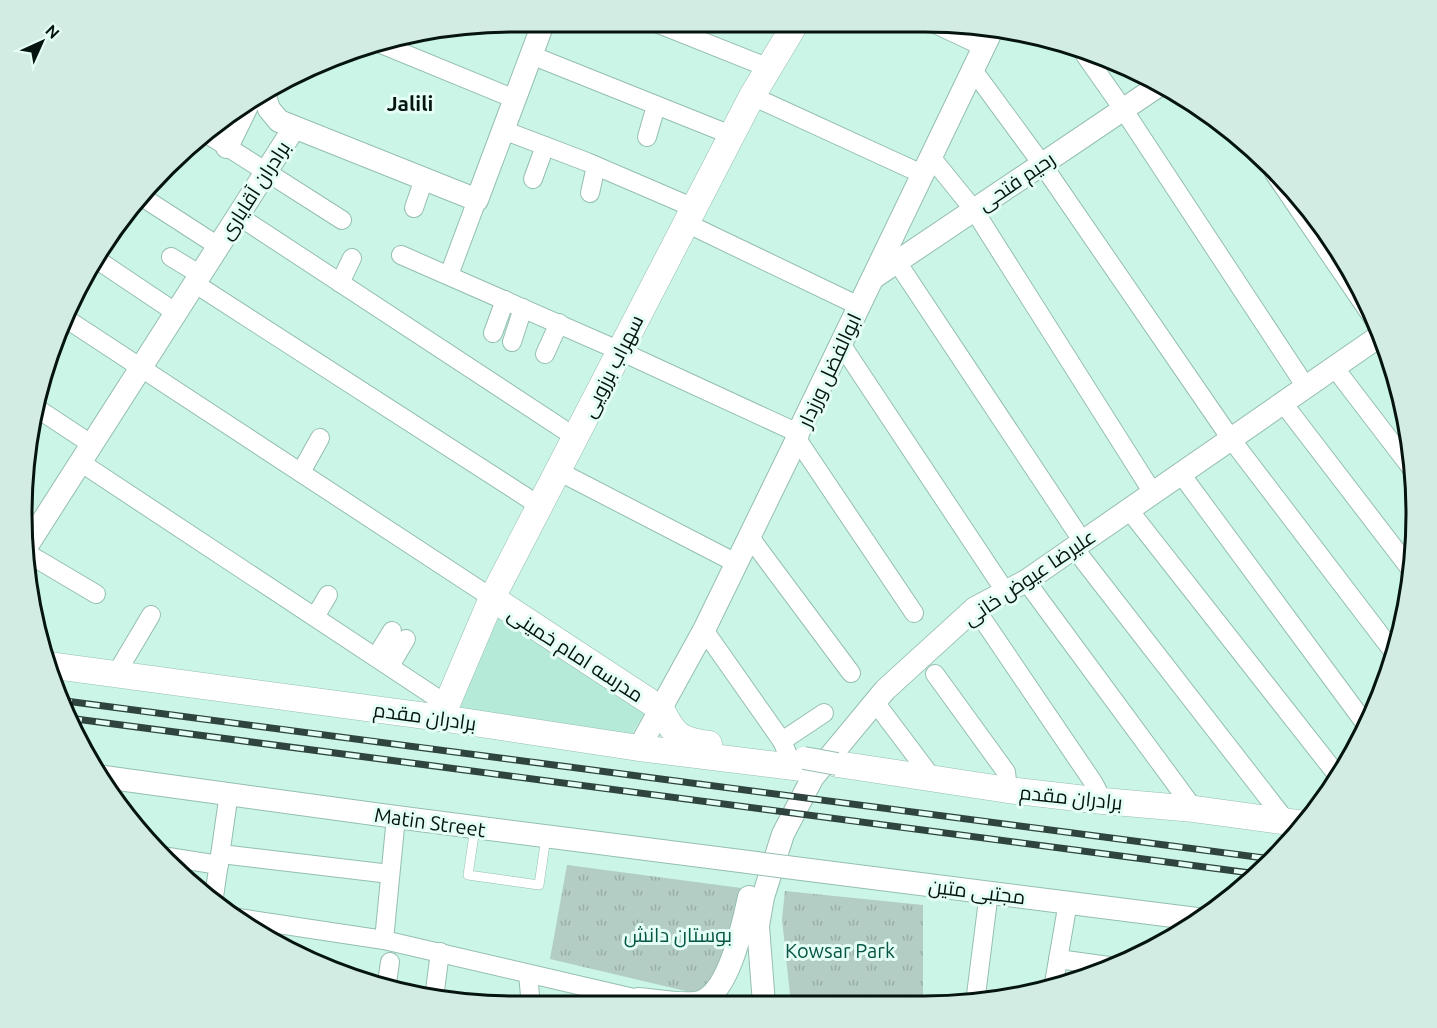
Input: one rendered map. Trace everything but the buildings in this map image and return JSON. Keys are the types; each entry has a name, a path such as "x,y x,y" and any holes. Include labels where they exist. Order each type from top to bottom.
{"main road":[{"name":"سهراب برزویی","path":"442,715 492,598 731,135 790,32"},
{"name":"مدرسه امام خمینی","path":"492,598 661,709"},
{"name":"برادران مقدم","path":"56,666 442,715 639,748 793,758"},
{"name":"برادران مقدم","path":"60,677 442,715"},
{"path":"661,709 671,729 686,741 793,758"},
{"name":"برادران مقدم","path":"836,768 1008,793 1195,813 1291,827"}],"street":[{"path":"449,275 539,32"},
{"path":"679,32 769,68"},
{"name":"ابوالفضل ورزدار","path":"639,748 704,630 989,37"},
{"path":"390,48 515,99"},
{"path":"531,55 731,135"},
{"path":"1089,61 1306,387"},
{"path":"973,70 1042,164 1231,439 1387,644"},
{"name":"رحیم فتحی","path":"872,279 1152,90"},
{"path":"752,96 927,166 974,210 1153,493"},
{"path":"266,100 269,109 279,121 294,128"},
{"path":"647,137 656,106"},
{"path":"227,147 242,115"},
{"name":"برادران آقایاری","path":"32,522 86,453 294,128 477,200"},
{"path":"503,130 596,166 859,306"},
{"path":"212,137 342,220"},
{"path":"532,179 545,146"},
{"path":"590,193 596,166"},
{"path":"414,208 424,179"},
{"path":"147,200 218,246"},
{"path":"237,215 575,437"},
{"path":"1312,229 1326,249"},
{"path":"401,255 559,323 798,436 914,614"},
{"path":"171,257 196,278 540,506"},
{"path":"340,283 352,258"},
{"path":"897,262 1078,545 1292,825"},
{"path":"102,263 175,312"},
{"path":"493,333 505,300"},
{"path":"512,342 523,308"},
{"path":"71,322 492,598"},
{"path":"545,354 559,323"},
{"name":"علیرضا عیوض خانی","path":"757,894 783,834 813,777 885,690 975,608 1026,581 1373,340"},
{"path":"841,344 1005,591"},
{"path":"1334,367 1401,455"},
{"path":"1283,403 1403,559"},
{"path":"43,413 86,453 315,617 383,662 442,715"},
{"path":"301,472 320,438"},
{"path":"558,471 736,563"},
{"path":"1181,474 1361,717"},
{"path":"1129,510 1332,769"},
{"path":"749,536 851,673"},
{"path":"34,556 96,594"},
{"path":"1026,581 1195,813"},
{"path":"315,617 328,595"},
{"path":"975,608 1093,782 1103,804"},
{"path":"116,674 151,615"},
{"path":"704,630 793,758 836,768"},
{"path":"383,662 399,635"},
{"path":"935,674 1006,772 1008,793"},
{"path":"881,710 933,782"},
{"path":"793,758 824,713"},
{"name":"Matin Street","path":"110,778 475,828 756,863"},
{"path":"215,893 229,793"},
{"path":"384,940 396,817"},
{"path":"175,857 390,874"},
{"name":"مجتبی متین","path":"756,863 1187,918"},
{"path":"976,993 989,892"},
{"path":"709,996 723,980 757,894"},
{"path":"757,894 763,996"},
{"path":"1055,978 1068,902"},
{"path":"255,920 384,940 622,996"},
{"path":"435,989 440,952"},
{"path":"1058,959 1096,964"},
{"path":"387,980 390,962"},
{"path":"528,974 530,996"}],"lane":[{"path":"475,828 468,875 540,885 546,837"}],"shaded area":[{"path":"499,616 646,711 629,738 457,715"}],"green space":[{"name":"بوستان دانش","path":"567,865 741,888 730,950 714,980 694,993 550,959"},
{"name":"Kowsar Park","path":"785,891 923,905 923,996 790,996 782,919"}],"railway":[{"path":"69,701 1261,858"},
{"path":"77,719 1246,872"}],"district":[{"name":"Jalili","path":"410,103"}]}
